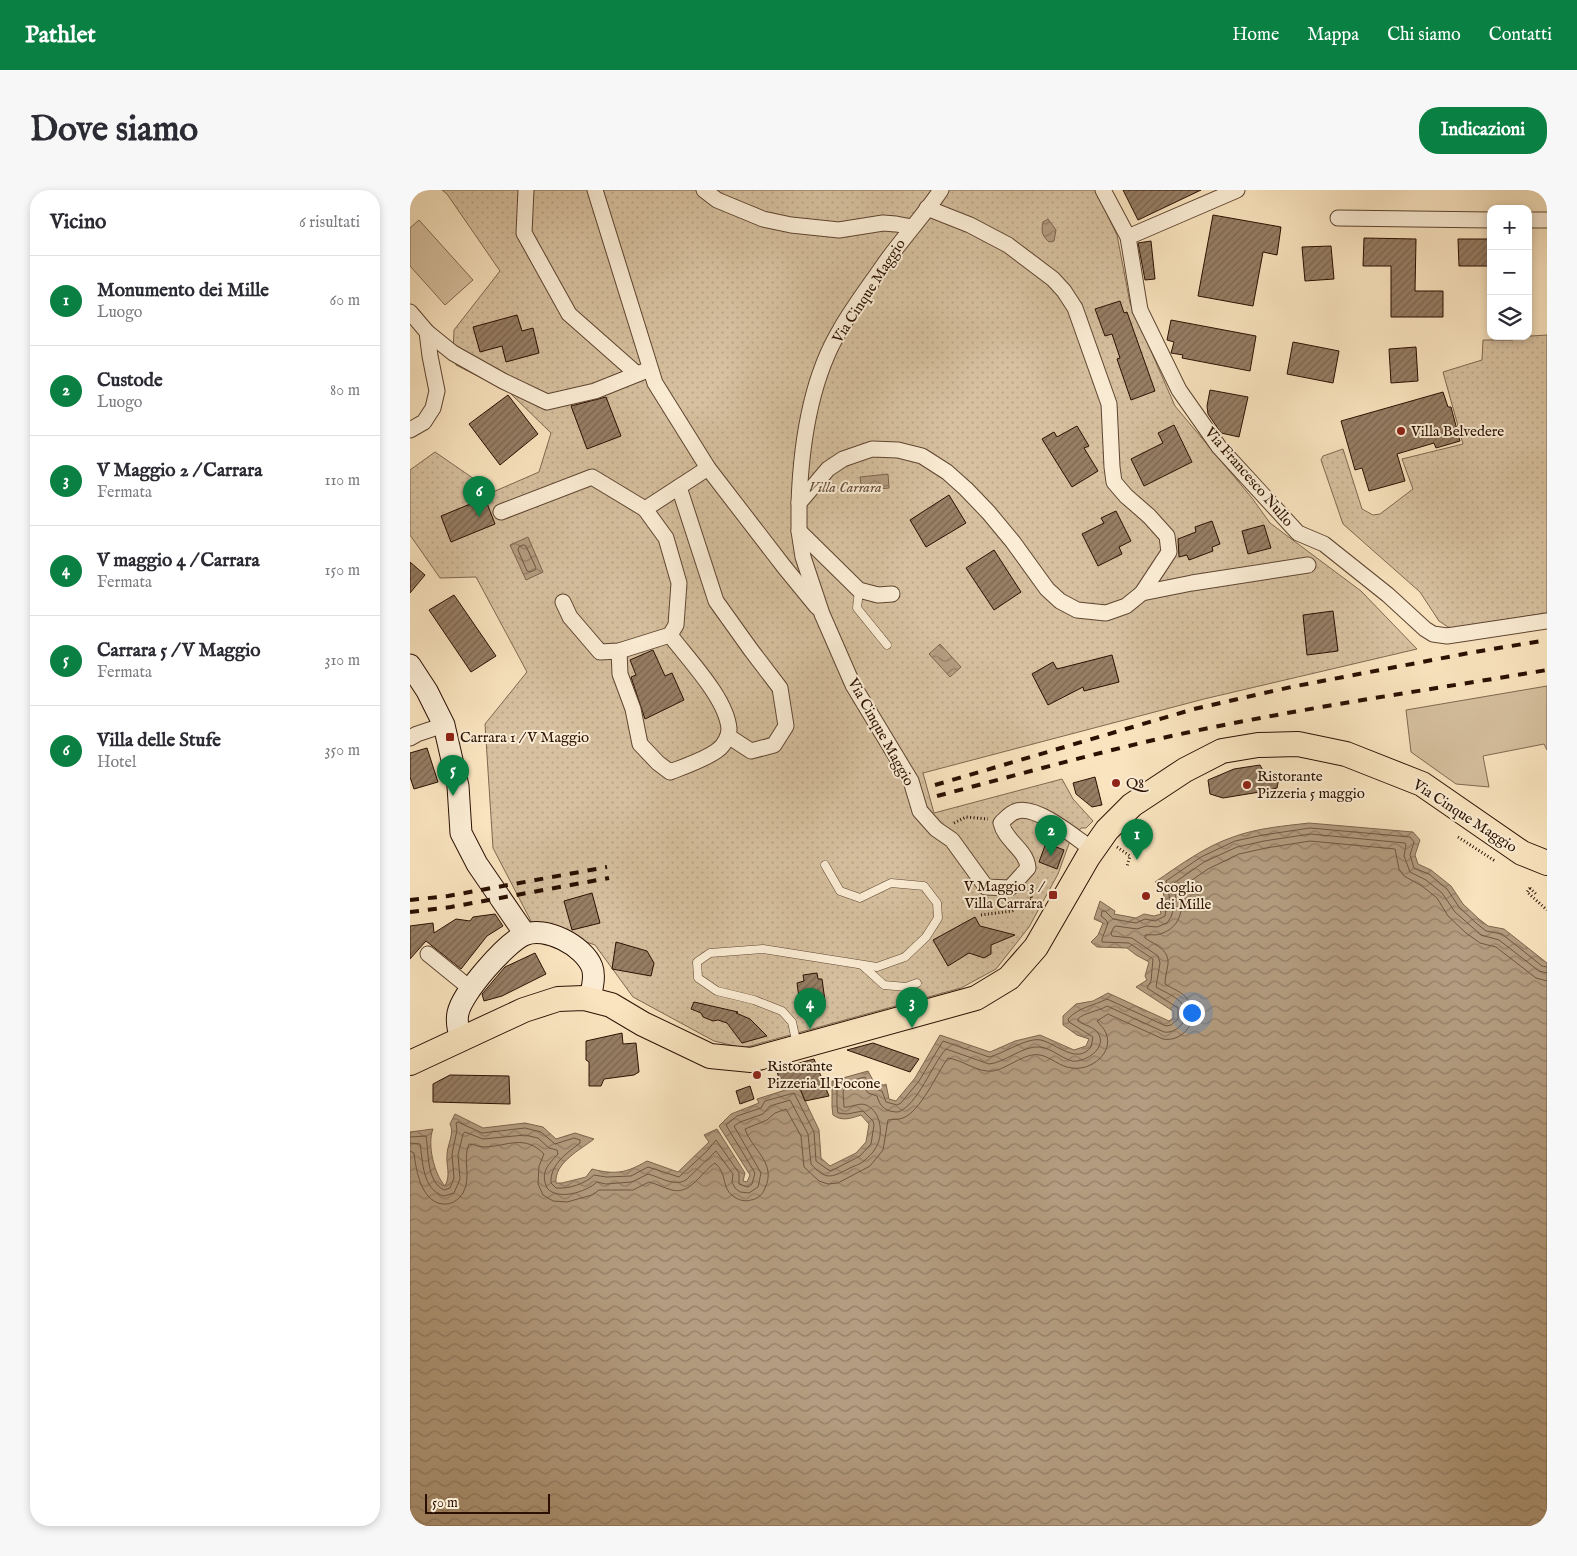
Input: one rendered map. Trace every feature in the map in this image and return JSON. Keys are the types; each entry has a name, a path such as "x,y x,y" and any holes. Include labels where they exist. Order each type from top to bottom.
{"main road":[{"name":"Via Cinque Maggio","path":"410,1063 524,1010 558,999 587,996 611,1004 643,1024 710,1056 752,1060 976,998 1009,978 1036,947 1093,850 1107,830 1132,805 1185,770 1222,751 1258,745 1298,744 1346,754 1422,784 1522,853 1547,863"}],"street":[{"name":"Via Cinque Maggio","path":"526,190 524,233 569,314 644,372 655,383 708,468 822,614"},
{"name":"Via Cinque Maggio","path":"595,190 644,372"},
{"name":"Via Cinque Maggio","path":"704,190 717,200 763,219 791,225 839,230 883,223 912,227"},
{"name":"Via Francesco Nullo","path":"1103,190 1128,237 1140,310 1179,390 1219,447 1298,533 1324,544 1433,634 1447,636 1547,621"},
{"path":"1128,237 1237,190"},
{"name":"Via Cinque Maggio","path":"799,503 828,469 844,459 872,449 898,450 922,456 947,472 989,513 1013,542 1046,589 1060,601 1077,610 1106,613 1126,606 1142,593 1169,552 1167,536 1114,482 1109,404 1075,308 1064,291 1053,279 1008,244 970,226 934,197 840,330 824,364 808,414 800,462 799,503 799,531 803,557 822,614 853,686 911,781 920,811 936,829 952,840 986,887 1010,888 1028,868 1028,861 1003,831 1001,823"},
{"path":"1338,218 1487,220"},
{"path":"1532,220 1547,220"},
{"path":"410,312 427,332 453,353 546,402 594,391 644,372"},
{"path":"410,430 424,422 433,408 437,391 427,332"},
{"path":"645,509 708,468"},
{"path":"500,512 592,477 645,509 666,538 679,583 676,625 670,636 619,652 600,652 570,617 563,602"},
{"path":"679,487 716,601 780,688 786,726 774,745 751,751 728,736"},
{"path":"799,531 859,590 878,595 892,594"},
{"name":"Via Cinque Maggio","path":"1142,593 1192,583 1308,565"},
{"path":"619,652 620,674 632,709 640,744 658,763 670,772 719,750 728,736 729,730 726,713 712,690 670,636"},
{"path":"410,665 427,691 444,724 458,786 461,833 477,864 525,934"},
{"path":"410,738 444,724"},
{"path":"1001,823 1009,815 1019,810 1045,816 1093,850"},
{"path":"461,1039 457,1026 458,1010 471,989 504,948 525,934 537,933 558,936 581,950 592,967 594,982 587,996"},
{"path":"428,954 471,989"}],"lane":[{"path":"859,590 857,608 888,645"},
{"path":"797,1047 792,1022 782,1011 754,1000 717,991 698,978 697,962 710,953 763,949 877,967 905,957 926,938 938,918 937,903 924,886 891,882 860,898 840,891 826,865"},
{"path":"862,965 884,985 906,987 917,983"}],"path":[{"path":"936,829 942,832 966,817 982,818 1001,823"},
{"path":"1537,895 1530,888 1527,892 1547,910"}],"green space":[{"name":"Villa Carrara","path":"442,190 1095,190 1117,235 1130,303 1175,406 1252,498 1270,523 1361,591 1417,649 1204,699 923,773 934,813 1062,779 1073,799 1093,821 1086,828 1081,828 1070,841 1058,874 1029,927 996,969 961,988 743,1048 714,1041 633,997 595,945 532,923 493,848 485,724 527,672 476,577 440,578 410,535 410,470 435,452 493,492 539,472 551,433 509,392 456,365 453,353 454,330 500,271 447,194"},
{"path":"419,220 473,280 445,305 410,266 410,228"},
{"path":"1547,335 1547,613 1453,628 1448,627 1439,621 1420,592 1343,524 1321,460 1323,456 1343,449 1362,509 1373,515 1380,514 1413,489 1402,459 1463,444 1443,372 1482,360 1483,340 1532,340 1532,336"},
{"path":"1547,686 1547,750 1544,744 1483,756 1489,787 1456,784 1411,752 1406,710"}],"water":[{"path":"1048,219 1056,230 1054,241 1049,242 1042,231 1043,222"},
{"path":"888,474 889,488 862,491 860,477"},
{"path":"528,537 543,572 526,580 510,545"},
{"path":"940,644 961,667 950,677 929,654"},
{"path":"1309,823 1413,832 1420,840 1415,855 1418,864 1431,870 1451,886 1463,904 1488,926 1504,929 1547,963 1547,1526 410,1526 410,1132 433,1129 431,1150 435,1167 445,1186 448,1174 447,1151 452,1131 450,1124 455,1114 483,1128 525,1123 543,1127 556,1139 575,1133 594,1139 563,1163 556,1176 556,1183 586,1177 592,1169 621,1172 647,1161 678,1172 709,1142 704,1135 717,1129 745,1173 743,1181 747,1182 750,1175 719,1126 731,1114 759,1103 757,1099 798,1086 819,1130 821,1158 830,1166 856,1153 866,1142 869,1124 861,1115 843,1119 833,1115 832,1081 868,1071 875,1084 886,1084 889,1099 896,1101 915,1078 940,1035 990,1052 1015,1041 1040,1035 1074,1050 1086,1046 1089,1039 1077,1035 1063,1025 1063,1016 1076,1004 1093,1001 1108,993 1169,1021 1173,1018 1173,1011 1136,987 1147,980 1145,976 1149,962 1127,948 1097,947 1091,942 1098,935 1103,923 1094,919 1100,901 1115,911 1114,914 1136,918 1144,914 1154,916 1161,914 1160,909 1157,908 1164,902 1162,887 1155,882 1192,857 1222,841 1251,831"}],"building":[{"path":"1123,190 1201,190 1138,220"},
{"path":"1213,215 1281,227 1277,255 1263,252 1253,306 1198,296"},
{"path":"1364,238 1416,239 1415,291 1443,291 1443,317 1391,317 1391,266 1363,266"},
{"path":"1458,239 1487,239 1487,266 1459,266"},
{"path":"1151,241 1155,279 1145,280 1138,243"},
{"path":"1331,246 1334,279 1305,281 1302,247"},
{"path":"1120,301 1124,313 1127,312 1155,391 1131,400 1117,359 1120,358 1112,334 1105,336 1095,309"},
{"path":"517,315 522,331 533,328 539,353 506,362 502,346 480,352 473,327"},
{"path":"1171,320 1256,336 1250,371 1182,358 1183,355 1171,353 1174,342 1167,340"},
{"path":"1293,342 1339,351 1333,383 1287,374"},
{"path":"1416,347 1418,381 1391,383 1389,349"},
{"path":"1210,390 1248,397 1239,437 1221,433 1208,414 1207,406"},
{"name":"Villa Belvedere","path":"1443,392 1448,407 1451,407 1460,441 1436,448 1434,443 1397,454 1405,481 1369,491 1362,468 1355,470 1341,421"},
{"path":"508,395 538,434 500,465 469,424"},
{"path":"606,397 621,436 587,449 571,406"},
{"path":"1174,425 1192,462 1144,486 1131,459 1163,443 1158,433"},
{"path":"1077,426 1089,446 1084,448 1098,471 1072,487 1042,439 1054,432 1057,437"},
{"path":"949,495 966,523 926,547 910,520"},
{"path":"485,498 495,524 451,542 441,516"},
{"path":"1116,511 1131,541 1119,547 1122,554 1098,566 1082,534 1104,523 1101,518"},
{"path":"1212,521 1220,544 1212,547 1213,551 1189,560 1187,555 1179,557 1178,539 1196,532 1195,527"},
{"path":"1264,525 1271,548 1248,554 1242,531"},
{"path":"994,550 1021,592 994,610 966,568"},
{"path":"410,562 425,575 410,593"},
{"path":"454,595 496,656 471,672 429,610"},
{"path":"1333,611 1338,651 1307,655 1303,615"},
{"path":"653,650 665,676 672,673 684,700 645,719 631,677 636,675 630,660"},
{"path":"1112,655 1119,682 1084,691 1083,687 1048,705 1032,674 1053,662 1057,669"},
{"path":"427,748 438,782 414,789 410,777 410,753"},
{"path":"1260,765 1265,774 1280,773 1277,788 1223,798 1210,794 1208,780 1234,769"},
{"path":"1095,777 1102,805 1092,807 1076,794 1073,783"},
{"path":"1046,843 1064,850 1057,869 1039,862"},
{"path":"592,893 600,923 572,930 564,901"},
{"path":"495,914 503,926 487,936 461,969 426,941 410,959 410,926 433,923 434,933 456,919 470,921 473,917"},
{"path":"975,917 980,926 1015,935 991,945 991,954 984,958 969,953 948,966 933,940"},
{"path":"616,942 647,951 654,963 651,976 612,969"},
{"path":"535,953 546,974 502,996 484,1001 482,994 505,967"},
{"path":"817,973 818,979 822,979 825,1001 800,1005 797,983 804,981 803,975"},
{"path":"694,1002 738,1012 736,1013 750,1019 767,1036 742,1043 727,1023 718,1020 713,1021 691,1009"},
{"path":"622,1033 623,1044 636,1043 639,1072 634,1075 604,1079 601,1086 589,1086 589,1062 586,1060 586,1041"},
{"path":"873,1043 919,1059 910,1072 847,1050"},
{"path":"814,1059 829,1096 805,1101 797,1080 781,1084 776,1069"},
{"path":"450,1075 509,1076 510,1104 433,1102 433,1084"},
{"path":"750,1086 754,1099 740,1104 736,1091"}],"railway":[{"path":"935,785 1194,709 1291,687 1547,640"},
{"path":"937,796 1095,754 1190,732 1323,707 1547,670"},
{"path":"410,900 448,896 607,867"},
{"path":"410,912 451,907 609,878"}],"place":[{"name":"Villa Belvedere","path":"1401,431"},
{"name":"Villa delle Stufe","path":"479,517"},
{"name":"Carrara 1 / V Maggio","path":"450,737"},
{"name":"Q8","path":"1116,783"},
{"name":"Ristorante Pizzeria 5 maggio","path":"1247,785"},
{"name":"Carrara 5 / V Maggio","path":"453,796"},
{"name":"Custode","path":"1051,856"},
{"name":"Monumento dei Mille","path":"1137,860"},
{"name":"V Maggio 3 / Villa Carrara","path":"1053,895"},
{"name":"Scoglio dei Mille","path":"1146,896"},
{"name":"V Maggio 2 / Carrara","path":"912,1028"},
{"name":"V maggio 4 / Carrara","path":"810,1029"},
{"name":"Ristorante Pizzeria Il Focone","path":"757,1075"}]}
